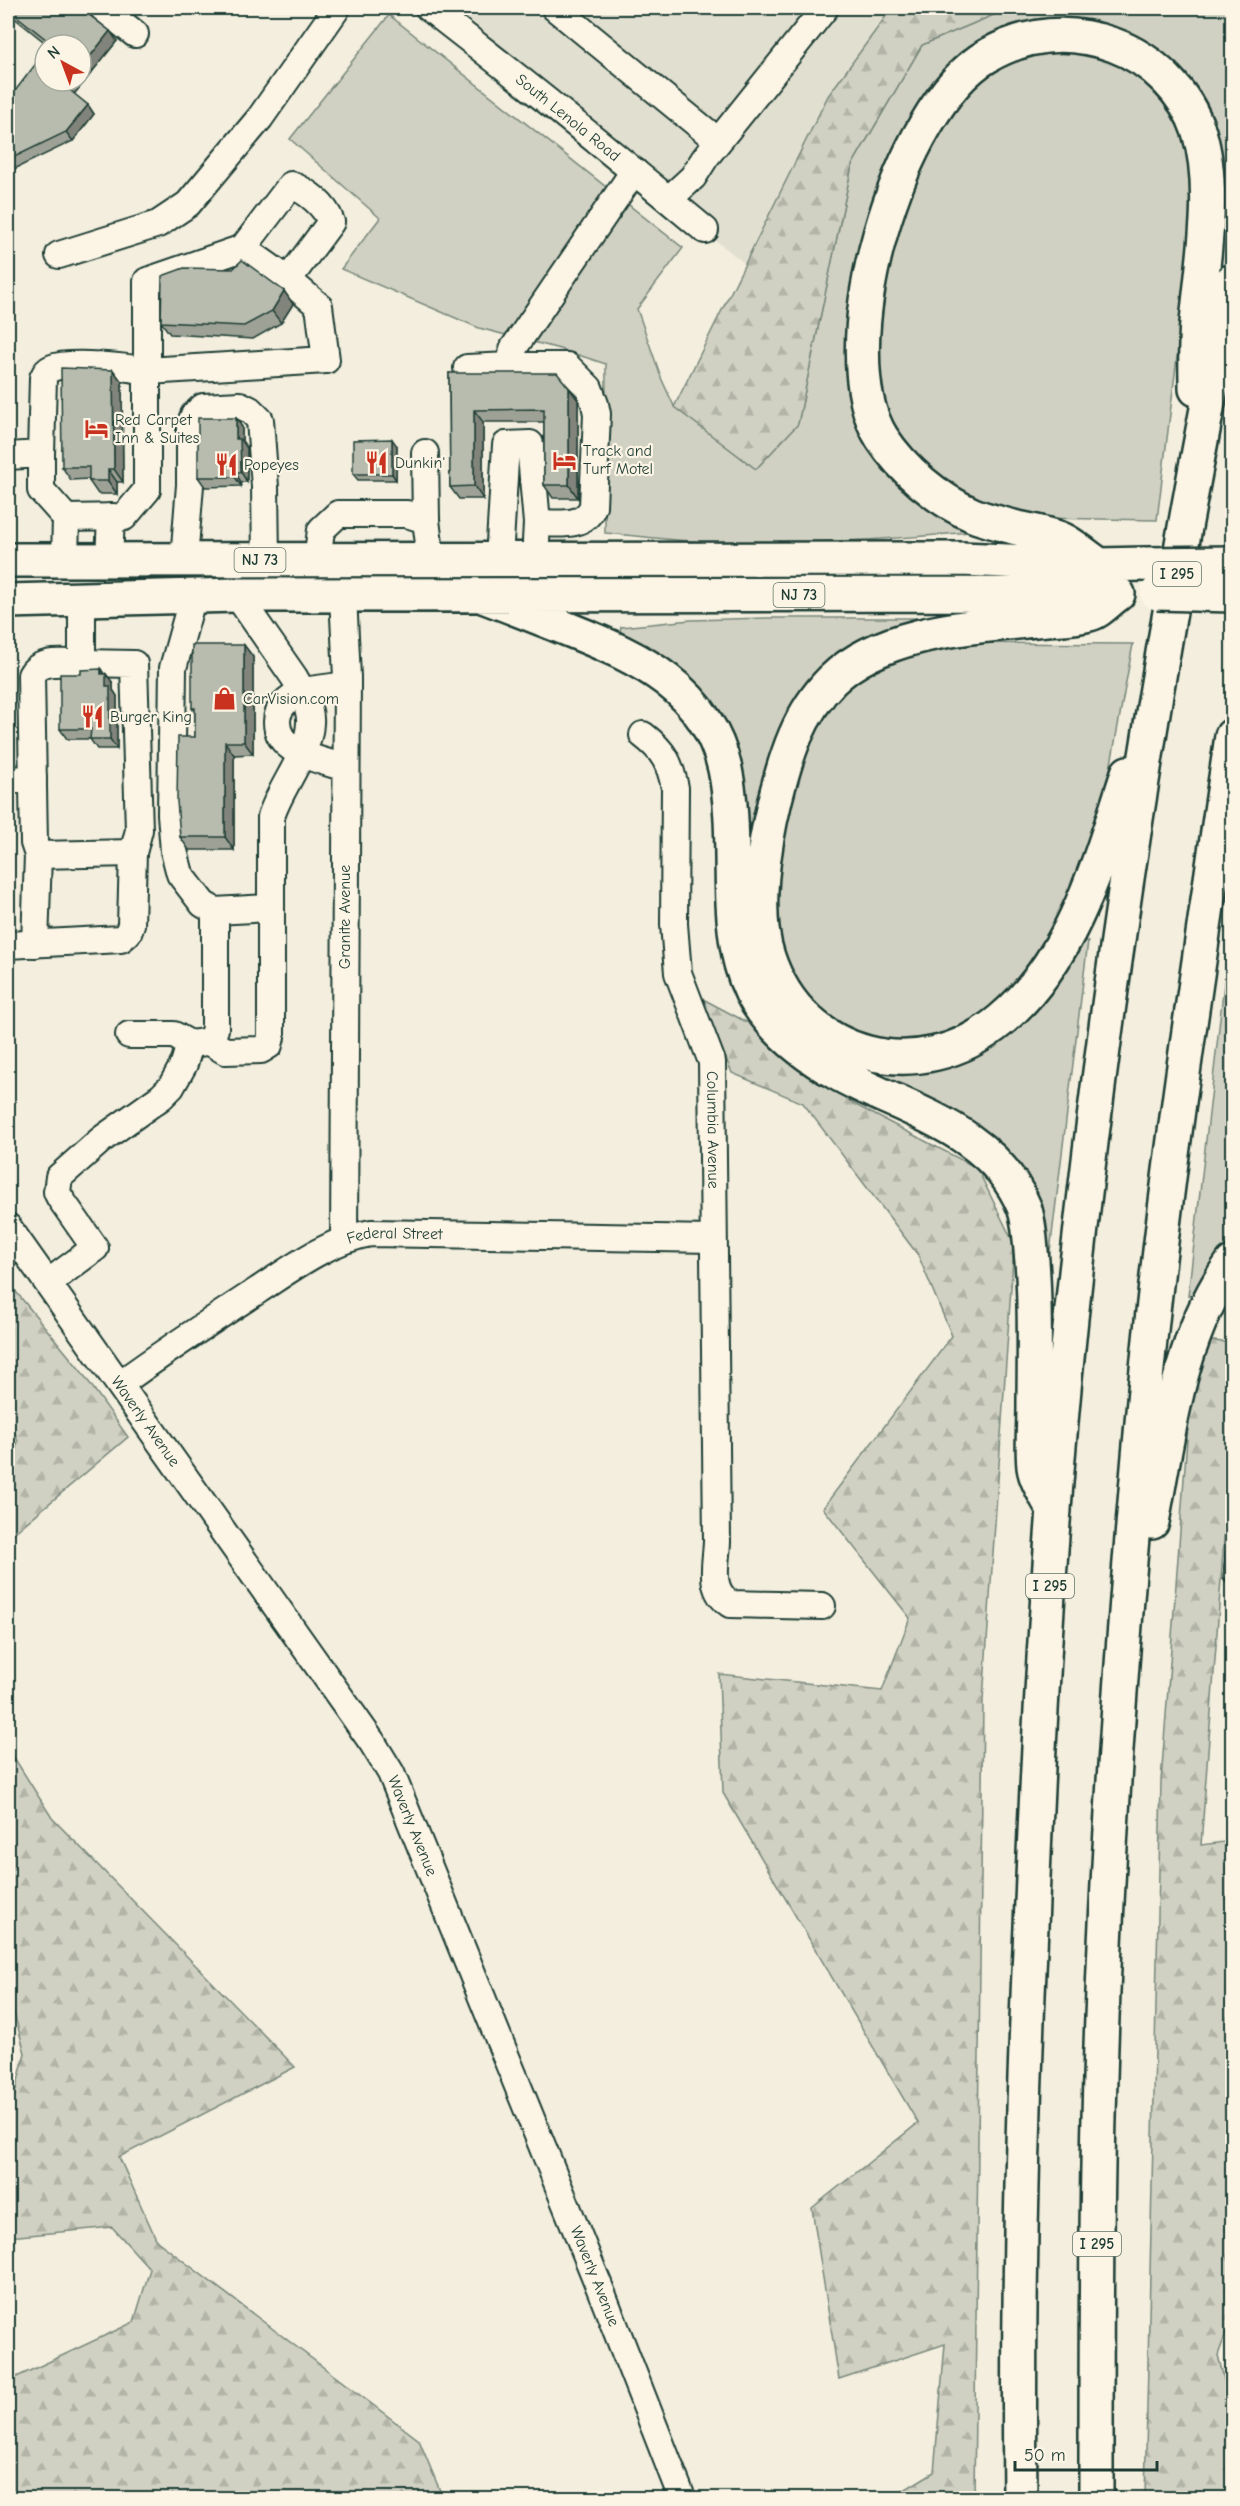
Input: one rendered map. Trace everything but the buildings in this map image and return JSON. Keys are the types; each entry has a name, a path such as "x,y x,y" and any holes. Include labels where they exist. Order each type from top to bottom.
{"highway":[{"path":"1100,565 1063,540 973,515 936,494 904,466 882,437 866,394 862,370 862,332 868,291 876,249 896,188 929,121 959,80 985,57 1019,41 1056,33 1092,37 1128,50 1159,72 1181,98 1199,132 1205,169 1207,209 1197,328 1196,467"},
{"name":"I 295","path":"1020,2499 1019,2314 1027,2004 1054,1512 1072,1315 1110,997 1158,680 1196,467 1233,281"},
{"name":"NJ 73","path":"8,560 961,559 1100,565 1151,579 1233,595"},
{"name":"NJ 73","path":"8,601 237,595 1118,594 1151,579 1233,563"},
{"path":"480,594 614,648 650,666 678,687 700,714 717,742 725,771 737,951 748,986 769,1020 799,1049 839,1074 954,1130 985,1152 1007,1174 1026,1212 1034,1291 1034,1470 1054,1512"},
{"path":"1118,594 1091,614 964,628 892,645 861,659 834,679 810,706 792,740 778,788 764,859 761,897 767,955 782,988 803,1016 846,1046 894,1058 928,1056 960,1047 1001,1020 1027,994 1048,965 1086,895 1158,680"},
{"name":"I 295","path":"1096,2499 1097,2239 1101,2060 1119,1701 1144,1402 1163,1225 1233,736"},
{"path":"1119,1701 1172,1413 1200,1320 1221,1279 1233,1263"}],"street":[{"path":"103,8 135,34"},
{"path":"59,255 158,224 188,204 260,118 337,8"},
{"name":"South Lenola Road","path":"429,8 705,230"},
{"path":"555,8 718,141"},
{"path":"669,199 693,177 718,141 825,8"},
{"path":"510,366 513,349 634,171"},
{"path":"66,518 124,516 147,490 147,281 243,248 291,185 300,188 327,211 331,222 288,280"},
{"path":"65,560 66,518 41,490 45,372 58,367 120,366 147,371 326,360 319,306 288,280 243,248"},
{"path":"467,368 567,366 589,388 595,404 593,506 586,518 575,522 537,523"},
{"path":"184,560 190,485 190,425 194,415 203,407 240,405 250,410 260,420 265,487 266,560"},
{"path":"499,559 506,445 530,444 537,523 535,559"},
{"path":"425,453 426,520 431,560"},
{"path":"8,456 41,454"},
{"path":"317,561 321,530 338,514 407,514 426,520"},
{"path":"109,560 111,517"},
{"path":"237,595 302,691"},
{"path":"193,596 173,668 171,814 174,850 180,874 203,904 215,911 270,908"},
{"name":"Granite Avenue","path":"343,596 347,685 344,1239"},
{"path":"82,598 82,663"},
{"path":"8,945 35,944 113,941 124,936 132,925 133,853 139,830 134,664 43,664 34,669 31,675 20,779 38,855 35,944"},
{"path":"346,768 301,753 284,743 279,737 277,717 282,706 302,691 347,685"},
{"name":"Columbia Avenue","path":"643,735 659,747 667,760 675,788 674,924 678,973 712,1062 712,1239 717,1542 715,1581 720,1597 730,1604 822,1606"},
{"path":"129,1035 174,1035 225,1051 261,1050 269,1045 271,1037 271,817 276,799 301,753"},
{"path":"38,855 133,853"},
{"path":"48,1283 95,1248 60,1198 57,1192 59,1177 102,1139 166,1092 200,1043 215,1029 215,911"},
{"name":"Waverly Avenue","path":"8,1227 372,1742 391,1773 603,2296 682,2499"},
{"name":"Federal Street","path":"120,1384 176,1344 303,1261 344,1239 371,1233 712,1239"}],"shaded area":[{"path":"423,8 944,8 777,289"}],"green space":[{"path":"892,8 1010,8 922,45 852,165 798,424 756,469 674,407 828,96"},
{"path":"1010,8 1232,8 1232,142 1217,216 1209,125 1059,22 920,113 857,416 969,532 872,540 774,543 670,540 605,533 606,364 560,349 479,328 341,269 380,218 290,139 389,15 683,248 637,309 662,380 674,406 756,469 798,424 852,165 922,45"},
{"path":"1082,48 1140,74 1174,109 1189,147 1193,227 1157,520 1040,518 978,499 921,466 886,418 874,365 884,272 910,188 946,117 991,68 1019,54"},
{"path":"955,618 869,643 773,761 777,1002 922,1068 1081,941 1088,941 1046,1284 1031,1193 858,1070 765,996 739,794 655,656 620,632 621,627 691,620"},
{"path":"958,643 1133,644 1106,791 1085,867 1040,958 984,1019 933,1041 880,1043 836,1026 795,986 775,930 781,827 802,761 820,719 837,697 859,679 906,658"},
{"path":"1227,958 1231,963 1232,979 1232,1242 1195,1294 1188,1296"},
{"path":"701,998 752,1025 854,1104 977,1168 1014,1244 983,1700 974,2498 891,2498 934,2472 945,2344 839,2379 812,2208 918,2123 723,1793 719,1674 882,1691 910,1618 823,1508 952,1336 918,1255 803,1103 732,1073"},
{"path":"8,1282 81,1371 128,1437 8,1538 8,1472 18,1442 8,1412"},
{"path":"1204,1340 1232,1343 1232,1433 1201,1845 1232,1841 1232,2317 1218,2355 1232,2412 1232,2498 1145,2498 1161,1781 1191,1387"},
{"path":"8,1748 52,1818 295,2067 119,2157 157,2241 419,2440 443,2498 8,2498 8,2381 134,2322 150,2269 112,2227 9,2237 8,2235 8,2121 25,2053 8,1991"}],"place":[{"name":"Red Carpet Inn & Suites","path":"97,429"},
{"name":"Track and Turf Motel","path":"565,460"},
{"name":"Dunkin'","path":"377,463"},
{"name":"Popeyes","path":"226,465"},
{"name":"CarVision.com","path":"225,699"},
{"name":"Burger King","path":"92,717"}]}
